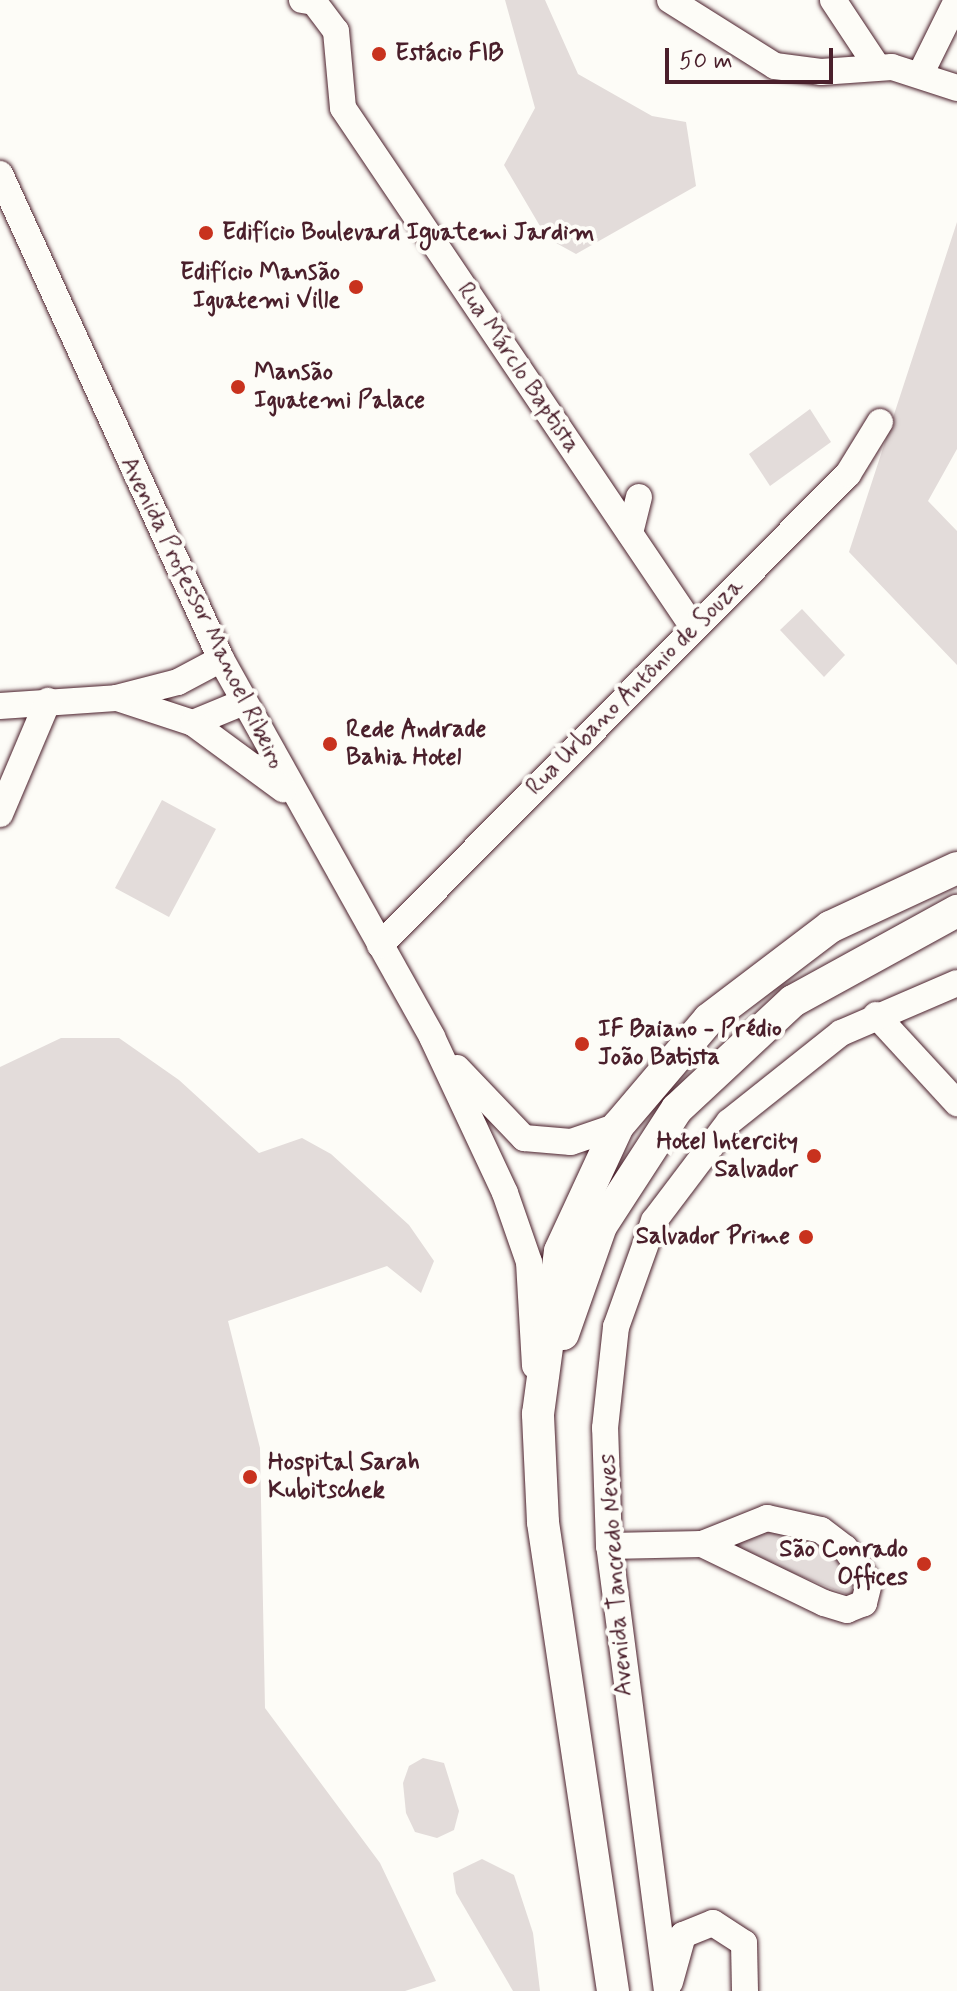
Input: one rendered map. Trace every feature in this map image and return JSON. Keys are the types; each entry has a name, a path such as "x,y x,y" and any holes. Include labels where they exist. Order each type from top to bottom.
{"main road":[{"path":"613,1991 543,1522 538,1414 560,1251 618,1126 664,1066 762,973 830,927 957,868"},
{"path":"538,1414 601,1226 677,1109 793,1001 957,911"}],"street":[{"path":"670,0 775,66 821,72 876,65 957,88"},
{"path":"833,0 876,65"},
{"path":"920,75 957,0"},
{"name":"Rua Márclo Baptista","path":"310,1 342,47 343,108 693,627"},
{"name":"Avenida Professor Manoel Ribeiro","path":"0,174 221,659 294,799 432,1037 522,1233 538,1414"},
{"name":"Rua Urbano Antônio de Souza","path":"380,945 848,474 880,422"},
{"path":"630,533 639,497"},
{"path":"0,706 116,698 161,689 221,659"},
{"path":"116,698 193,723 294,799"},
{"path":"0,814 48,701"},
{"path":"193,723 244,702"},
{"name":"Avenida Tancredo Neves","path":"668,1991 609,1546 608,1374 616,1327 654,1221 729,1122 783,1074 876,1015 957,983"},
{"path":"876,1015 957,1103"},
{"name":"Avenida Professor Manoel Ribeiro","path":"432,1037 524,1138 571,1142 618,1126"},
{"path":"609,1546 702,1544 767,1518 793,1519 845,1548 863,1568 869,1594 847,1610 702,1544"},
{"path":"668,1991 683,1935 713,1923 744,1943 745,1991"}],"shaded area":[{"path":"505,0 545,0 578,74 652,116 686,122 696,186 576,254 547,238 504,165 535,108"},
{"path":"957,222 957,449 928,501 957,531 957,665 849,552"},
{"path":"810,409 831,442 770,486 749,454"},
{"path":"802,609 845,655 824,677 780,630"},
{"path":"162,800 216,829 169,917 115,888"},
{"path":"61,1038 119,1038 179,1080 259,1153 302,1138 331,1154 409,1225 434,1261 421,1293 387,1266 228,1321 260,1448 265,1708 380,1863 436,1981 405,1991 0,1991 0,1067"},
{"path":"752,1529 818,1537 862,1576 856,1598 714,1542"},
{"path":"423,1758 444,1763 459,1811 454,1830 437,1838 415,1832 406,1813 403,1783 409,1766"},
{"path":"482,1859 514,1875 533,1933 540,1991 513,1991 456,1893 453,1873"}],"place":[{"name":"Estácio FIB","path":"379,54"},
{"name":"Edifício Boulevard Iguatemi Jardim","path":"206,233"},
{"name":"Edifício Mansão Iguatemi Ville","path":"356,287"},
{"name":"Mansão Iguatemi Palace","path":"238,387"},
{"name":"Rede Andrade Bahia Hotel","path":"330,744"},
{"name":"IF Baiano - Prédio João Batista","path":"582,1044"},
{"name":"Hotel Intercity Salvador","path":"814,1156"},
{"name":"Salvador Prime","path":"806,1237"},
{"name":"Hospital Sarah Kubitschek","path":"250,1477"},
{"name":"São Conrado Offices","path":"924,1564"}]}
